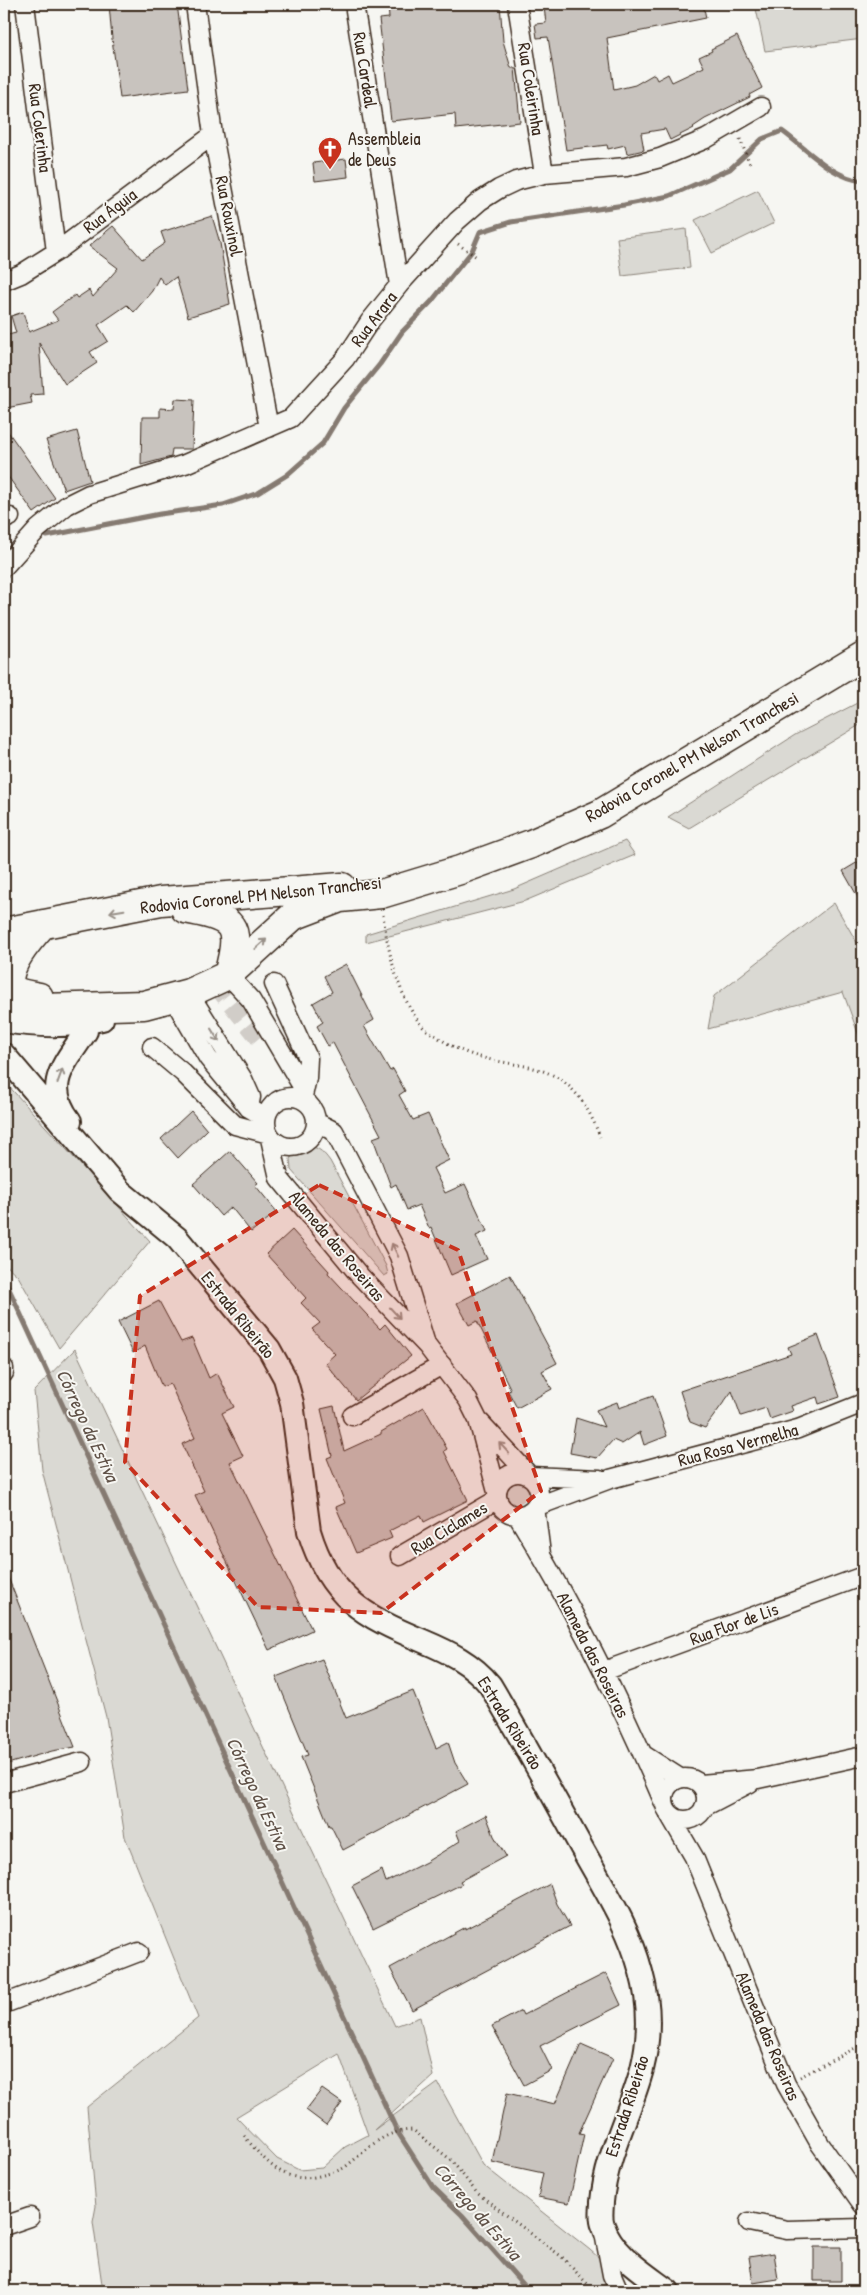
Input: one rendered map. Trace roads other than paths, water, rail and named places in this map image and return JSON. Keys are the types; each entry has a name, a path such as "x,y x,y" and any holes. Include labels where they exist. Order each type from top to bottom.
{"highway":[{"name":"Rodovia Coronel PM Nelson Tranchesi","path":"4,999 14,1004 43,1008 88,1019 181,996 228,975 293,916 340,898 381,894 460,870 531,844 600,814 863,656"},
{"name":"Rodovia Coronel PM Nelson Tranchesi","path":"4,932 157,904 161,901 321,890 460,870"},
{"path":"157,904 204,912 227,920 235,937 235,950 228,975"},
{"path":"43,924 8,962 6,975 8,985 14,990 50,1000 88,1019"}],"street":[{"name":"Rua Colerinha","path":"24,4 56,252"},
{"name":"Rua Rouxinol","path":"195,4 213,135 269,428"},
{"name":"Rua Cardeal","path":"354,4 399,285"},
{"name":"Rua Coleirinha","path":"517,4 544,174"},
{"name":"Rua Arara","path":"5,563 38,529 67,505 89,494 185,464 291,418 345,358 370,321 399,285 457,221 480,201 508,185 544,174 626,167 660,158 706,138 761,107"},
{"name":"Rua Águia","path":"4,282 21,274 56,252 213,135"},
{"path":"228,975 251,1000 303,1088 303,1097"},
{"path":"274,984 308,1058 307,1078 303,1097"},
{"path":"181,996 208,1058 248,1108 268,1126 281,1144 297,1146 310,1137 316,1122 311,1106 305,1101 289,1097 274,1103 268,1126"},
{"path":"4,1021 30,1025 63,1026 88,1023 138,1007"},
{"path":"4,1026 16,1033 36,1037 58,1037 88,1019"},
{"name":"Estrada Ribeirão","path":"88,1019 59,1074 56,1089 57,1098 60,1108 120,1191"},
{"path":"259,1038 292,1088 303,1097"},
{"path":"152,1047 183,1073 235,1125 268,1126"},
{"name":"Estrada Ribeirão","path":"4,1055 120,1191 177,1238 269,1349 289,1388 309,1531 316,1553 333,1585 360,1610 397,1630 445,1650 480,1674 490,1685 538,1766 629,1937 646,1994 649,2018 647,2045 630,2104 609,2158 603,2187 603,2225"},
{"name":"Alameda das Roseiras","path":"316,1122 334,1131 399,1256 427,1346"},
{"name":"Alameda das Roseiras","path":"268,1126 279,1178 360,1276 427,1346 468,1400 478,1420 497,1495"},
{"path":"352,1416 442,1365"},
{"name":"Rua Rosa Vermelha","path":"535,1507 610,1479 798,1429 863,1403"},
{"name":"Alameda das Roseiras","path":"478,1420 530,1476"},
{"path":"516,1473 530,1476 538,1488 538,1501 535,1507 530,1512 517,1515 505,1511 497,1495 503,1479 516,1473"},
{"name":"Rua Rosa Vermelha","path":"530,1476 610,1479"},
{"name":"Rua Ciclames","path":"400,1556 497,1495"},
{"name":"Alameda das Roseiras","path":"535,1507 541,1554"},
{"name":"Alameda das Roseiras","path":"517,1515 541,1554 604,1671 666,1807 694,1857 786,2084 820,2144 863,2205"},
{"name":"Rua Flor de Lis","path":"604,1671 863,1576"},
{"path":"644,1756 680,1778 691,1779 701,1784 758,1779 863,1756"},
{"path":"4,1783 82,1762"},
{"path":"680,1778 668,1787 666,1807 683,1819 698,1813 758,1779"},
{"path":"698,1813 705,1795 701,1784"},
{"name":"Alameda das Roseiras","path":"694,1857 698,1813"},
{"path":"4,2004 139,1952"},
{"path":"4,2226 30,2217"},
{"path":"749,2222 787,2230 863,2228"},
{"path":"603,2225 612,2275 619,2291"},
{"path":"603,2225 620,2253 668,2291"}],"waterway":[{"path":"47,536 160,514 223,505 258,493 287,475 323,443 344,408 380,364 402,332 431,302 472,251 480,232 511,222 624,205 669,196 730,169 762,139 782,131 830,169 852,179 863,181"},
{"name":"Córrego da Estiva","path":"4,1278 397,2131 433,2187 462,2215 529,2291"}],"tunnel":[{"path":"214,983 259,1038"}],"place":[{"name":"Assembleia de Deus","path":"330,170"}]}
